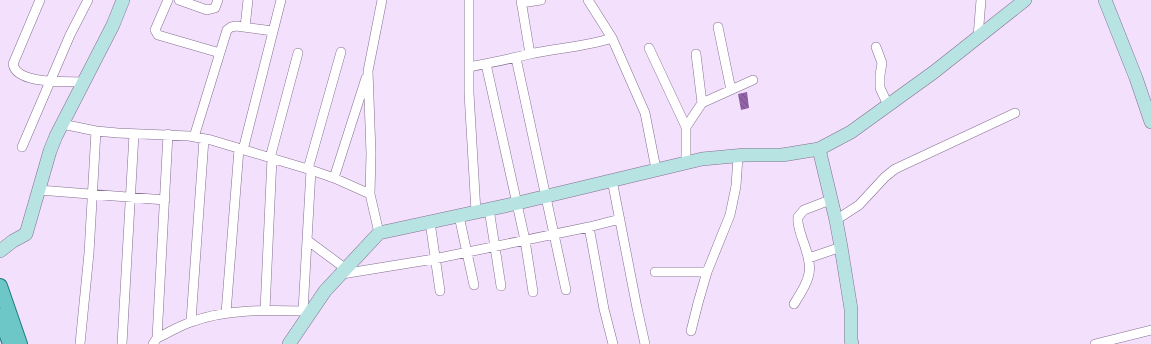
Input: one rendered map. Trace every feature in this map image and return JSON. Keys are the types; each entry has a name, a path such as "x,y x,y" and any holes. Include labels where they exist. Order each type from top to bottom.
{"main road":[{"path":"0,251 13,241 26,234 50,151 62,124 113,24 123,0"},
{"path":"289,344 307,312 379,233 518,203 686,162 738,156 782,155 819,149 851,132 934,72 1025,0"},
{"path":"1105,0 1147,95 1151,122"},
{"path":"819,149 836,220 851,309 852,344"},
{"path":"0,286 20,344"},
{"path":"0,316 10,344"}],"street":[{"path":"40,0 13,64 15,70 32,80 84,82"},
{"path":"22,147 70,35 88,0"},
{"path":"168,0 156,30 158,36 220,53"},
{"path":"179,0 207,10 215,8 218,0"},
{"path":"245,27 248,0"},
{"path":"226,313 241,149 281,0"},
{"path":"334,178 368,71 382,0"},
{"path":"469,0 469,67 476,212"},
{"path":"530,54 521,2 541,0"},
{"path":"588,0 612,38 645,113 656,169"},
{"path":"978,37 981,0"},
{"path":"194,137 227,30 230,27 236,26 273,31"},
{"path":"718,27 731,90"},
{"path":"469,67 530,54 592,44 612,38"},
{"path":"876,47 882,63 880,88 888,105"},
{"path":"649,48 686,127 686,162"},
{"path":"265,310 271,158 298,52"},
{"path":"155,341 191,321 226,313 265,310 307,312 307,240 310,170 341,52"},
{"path":"696,54 702,104"},
{"path":"516,58 566,290"},
{"path":"486,64 526,240 533,292"},
{"path":"368,71 370,194 379,233"},
{"path":"686,127 702,104 753,80"},
{"path":"836,220 859,205 895,169 1015,113"},
{"path":"62,124 96,131 134,134 168,134 204,138 334,178 370,194"},
{"path":"80,344 94,194 96,131"},
{"path":"122,344 134,134"},
{"path":"155,341 168,134"},
{"path":"191,321 204,138"},
{"path":"691,331 708,272 730,215 736,186 738,156"},
{"path":"612,180 645,344"},
{"path":"39,190 164,200"},
{"path":"794,304 808,280 810,272 810,258 798,226 798,217 804,210 830,200"},
{"path":"489,209 501,286"},
{"path":"459,216 474,285"},
{"path":"307,240 344,271 434,259 589,227 620,219"},
{"path":"430,222 434,259 440,291"},
{"path":"589,227 604,309 613,344"},
{"path":"810,258 840,247"},
{"path":"655,272 708,272"},
{"path":"1095,344 1151,330"}],"building":[{"path":"747,92 749,108 741,110 738,94"}]}
